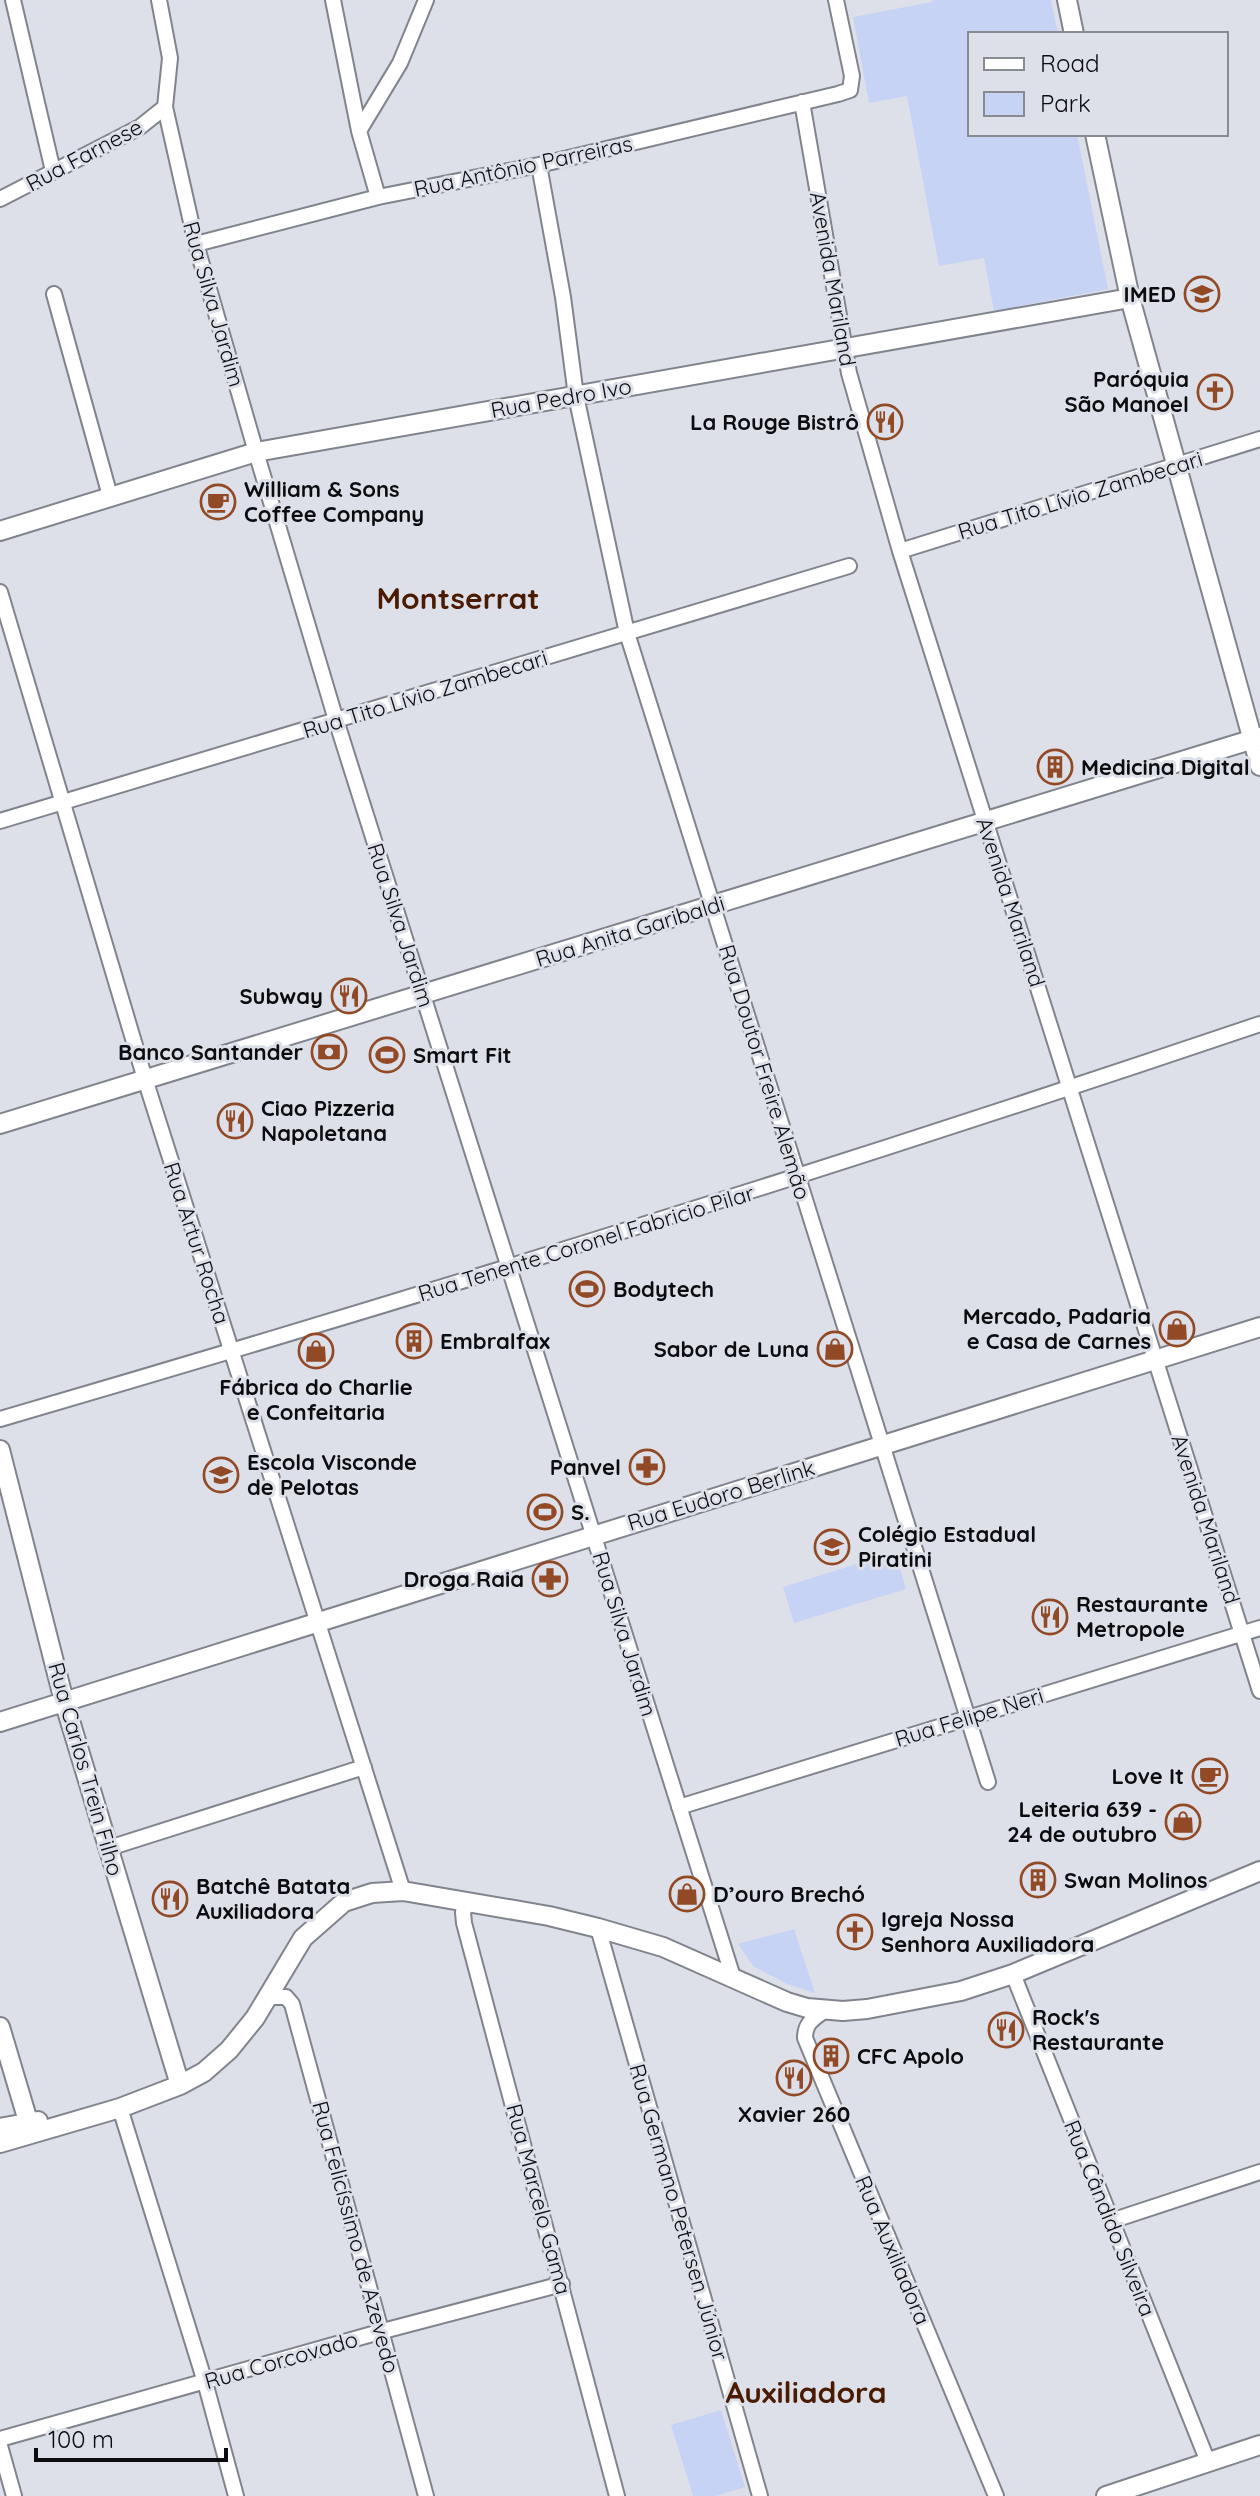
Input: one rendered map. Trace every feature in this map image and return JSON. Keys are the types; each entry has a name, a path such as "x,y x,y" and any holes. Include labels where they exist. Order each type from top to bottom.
{"street":[{"path":"13,0 53,171"},
{"name":"Rua Silva Jardim","path":"159,0 170,58 165,107 196,244 256,452 336,720 733,1977"},
{"path":"333,0 359,131 378,197"},
{"path":"359,131 400,63 426,0"},
{"name":"Rua Antônio Parreiras","path":"196,244 378,197 539,165 850,90 852,76 836,0"},
{"path":"1067,0 1074,32"},
{"name":"Avenida Mariland","path":"802,102 844,348 900,551 1260,1691"},
{"name":"Rua Farnese","path":"0,199 140,127 165,107"},
{"path":"1095,136 1130,298 1256,738 1260,766"},
{"name":"Rua Doutor Freire Alemão","path":"539,165 563,297 576,396 627,633 988,1782"},
{"path":"54,294 110,496"},
{"name":"Rua Pedro Ivo","path":"0,531 256,452 1130,298"},
{"name":"Rua Tito Lívio Zambecari","path":"900,551 1260,439"},
{"name":"Rua Tito Lívio Zambecari","path":"0,821 849,566"},
{"name":"Rua Artur Rocha","path":"0,592 145,1079 403,1891"},
{"name":"Rua Anita Garibaldi","path":"0,1124 1256,738"},
{"name":"Rua Tenente Coronel Fabricio Pilar","path":"0,1419 509,1268 1070,1089 1260,1024"},
{"name":"Rua Eudoro Berlink","path":"0,1722 1260,1327"},
{"name":"Rua Carlos Trein Filho","path":"0,1450 64,1701 180,2085"},
{"name":"Rua Felipe Neri","path":"679,1807 1260,1628"},
{"path":"109,1848 364,1767"},
{"path":"0,2143 120,2108 180,2085 204,2072 229,2050 269,1997 303,1938 344,1902 372,1893 403,1891 549,1916 598,1928 663,1947 787,2002 824,2011 867,2009 961,1991 1013,1974 1260,1871"},
{"name":"Rua Marcelo Gama","path":"468,1902 463,1912 464,1923 617,2496"},
{"name":"Rua Germano Petersen Júnior","path":"598,1928 760,2496"},
{"name":"Rua Cândido Silveira","path":"1013,1974 1208,2462"},
{"name":"Rua Felicíssimo de Azevedo","path":"269,1997 286,1997 292,2004 426,2496"},
{"name":"Rua Auxiliadora","path":"824,2011 809,2021 805,2038 996,2496"},
{"path":"0,2027 28,2121"},
{"path":"120,2108 205,2382 236,2496"},
{"path":"0,2128 28,2121 76,2121"},
{"path":"1111,2221 1260,2172"},
{"name":"Rua Corcovado","path":"0,2439 562,2284"},
{"path":"1106,2496 1260,2445"},
{"path":"0,2446 14,2496"}],"green space":[{"path":"1051,0 1058,32 968,32 968,136 1077,136 1108,289 994,311 984,258 939,266 907,96 869,103 853,17 932,2"},
{"path":"895,1552 906,1589 794,1623 783,1587"},
{"path":"794,1929 815,1993 787,1984 753,1966 738,1944"},
{"path":"721,2410 745,2487 716,2496 693,2496 671,2425"}],"place":[{"name":"IMED","path":"1202,294"},
{"name":"Paróquia São Manoel","path":"1215,392"},
{"name":"La Rouge Bistrô","path":"885,422"},
{"name":"William & Sons Coffee Company","path":"218,502"},
{"name":"Medicina Digital","path":"1055,767"},
{"name":"Subway","path":"349,996"},
{"name":"Banco Santander","path":"329,1052"},
{"name":"Smart Fit","path":"387,1055"},
{"name":"Ciao Pizzeria Napoletana","path":"235,1121"},
{"name":"Bodytech","path":"587,1289"},
{"name":"Mercado, Padaria e Casa de Carnes","path":"1177,1329"},
{"name":"Embralfax","path":"414,1341"},
{"name":"Sabor de Luna","path":"835,1349"},
{"name":"Fábrica do Charlie e Confeitaria","path":"316,1351"},
{"name":"Panvel","path":"647,1467"},
{"name":"Escola Visconde de Pelotas","path":"221,1475"},
{"name":"S.","path":"545,1512"},
{"name":"Colégio Estadual Piratini","path":"832,1547"},
{"name":"Droga Raia","path":"550,1579"},
{"name":"Restaurante Metropole","path":"1050,1617"},
{"name":"Love It","path":"1210,1776"},
{"name":"Leiteria 639 - 24 de outubro","path":"1183,1822"},
{"name":"Swan Molinos","path":"1038,1880"},
{"name":"D’ouro Brechó","path":"687,1894"},
{"name":"Batchê Batata Auxiliadora","path":"170,1899"},
{"name":"Igreja Nossa Senhora Auxiliadora","path":"855,1932"},
{"name":"Rock's Restaurante","path":"1006,2030"},
{"name":"CFC Apolo","path":"831,2056"},
{"name":"Xavier 260","path":"794,2078"}],"district":[{"name":"Montserrat","path":"458,599"},
{"name":"Auxiliadora","path":"806,2393"}]}
